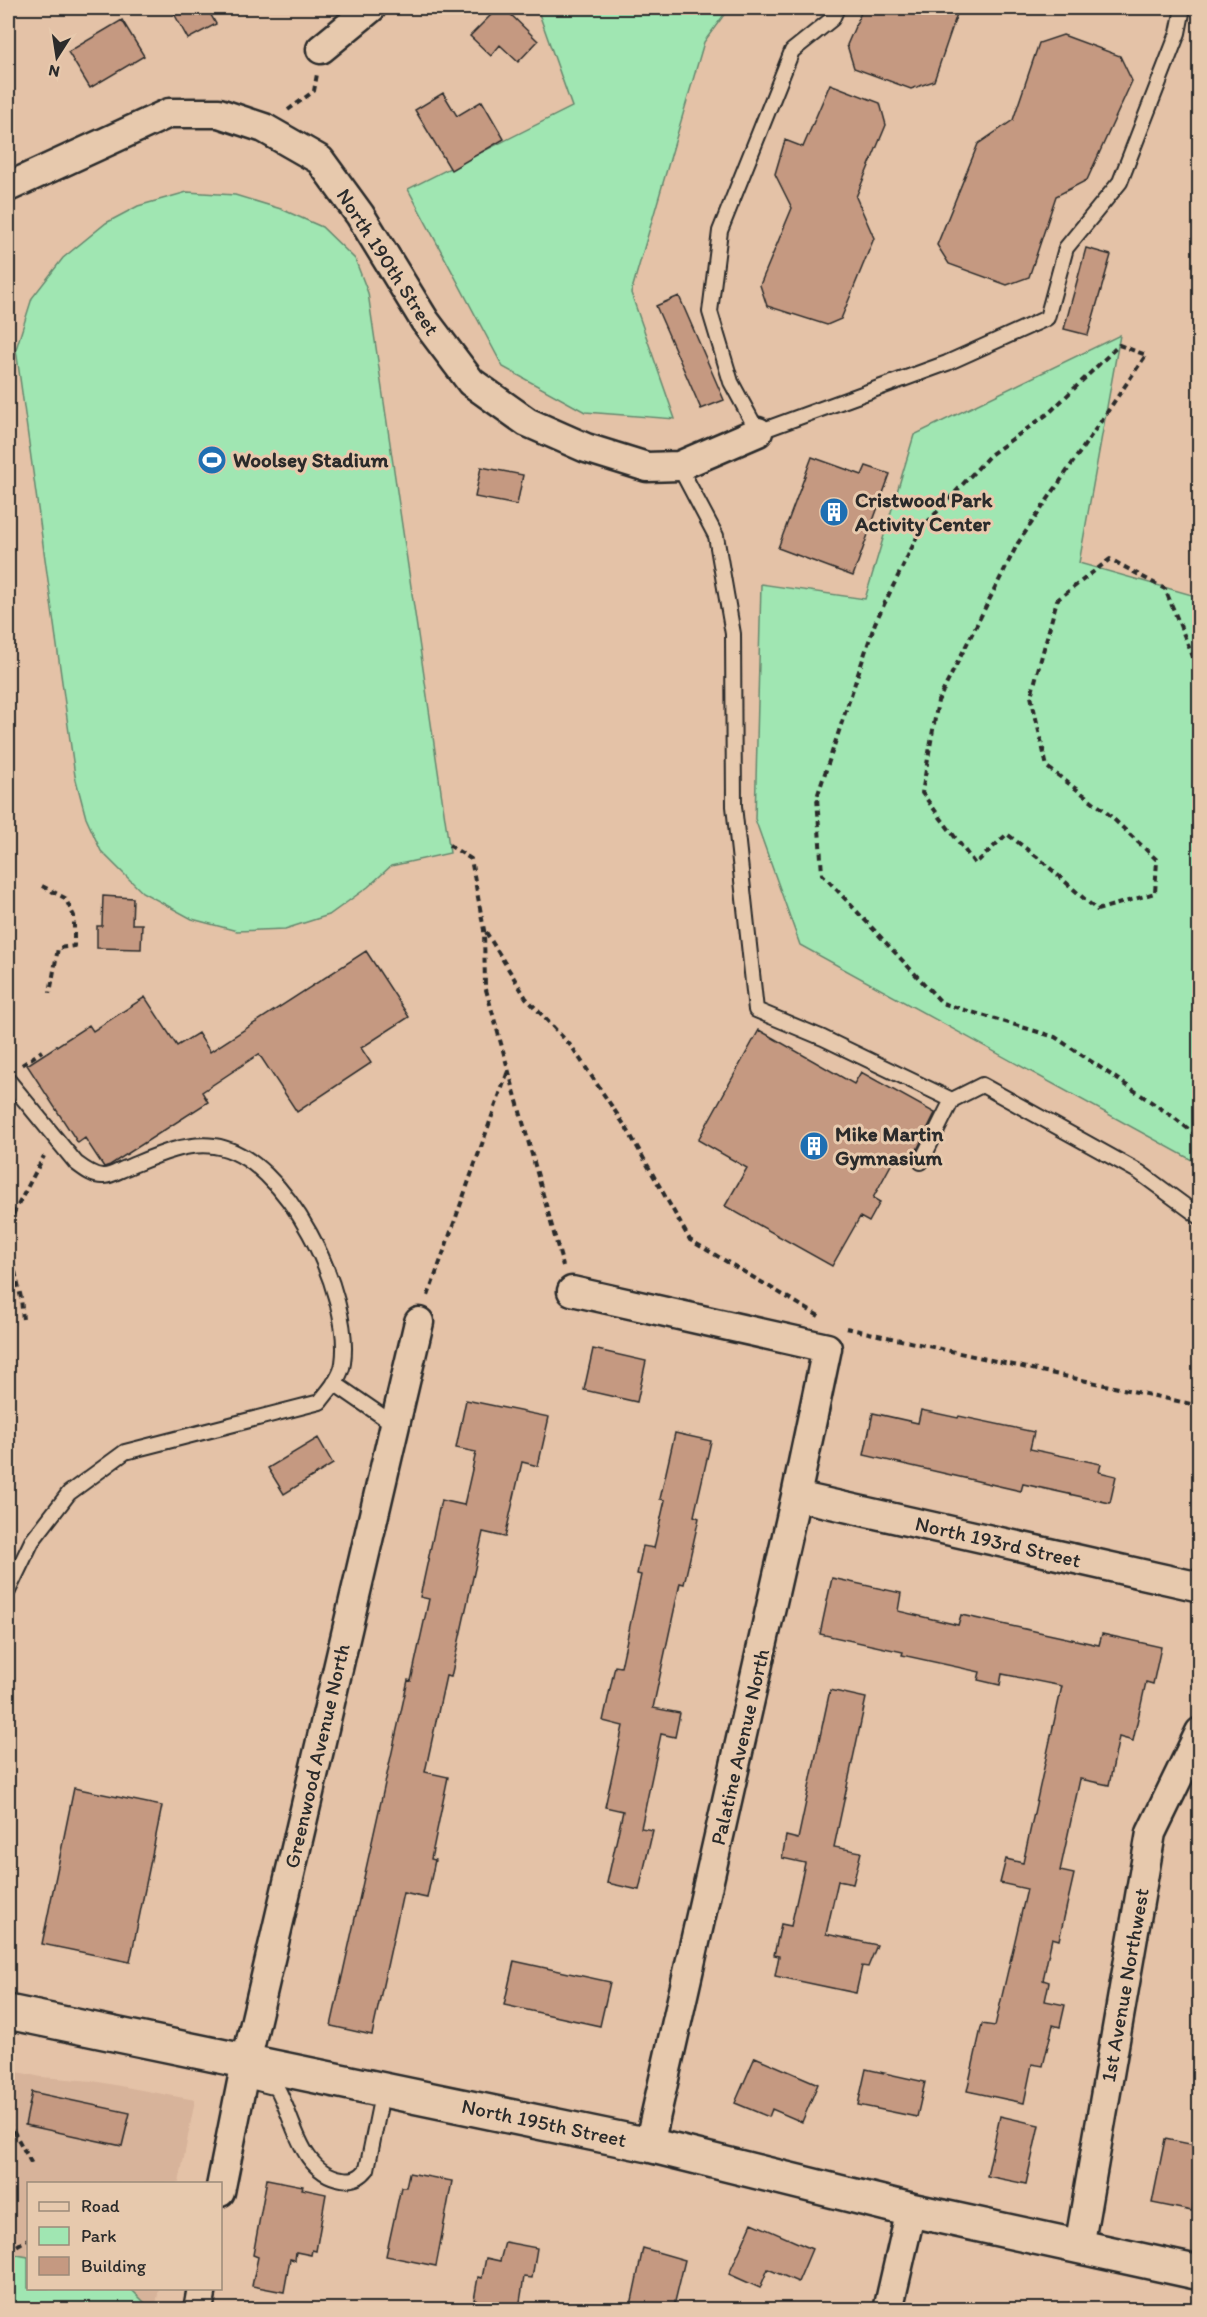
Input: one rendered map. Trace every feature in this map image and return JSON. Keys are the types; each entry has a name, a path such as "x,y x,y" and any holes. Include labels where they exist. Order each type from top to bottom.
{"street":[{"path":"321,49 370,8"},
{"name":"North 190th Street","path":"8,187 169,113 219,113 264,128 320,160 360,215 425,321 471,382 527,422 586,448 647,467 679,466 758,432"},
{"path":"573,1279 827,1329"},
{"name":"Greenwood Avenue North","path":"222,2182 244,2071 419,1322"},
{"name":"Palatine Avenue North","path":"649,2145 796,1496 827,1329"},
{"name":"North 193rd Street","path":"796,1496 1200,1587"},
{"name":"1st Avenue Northwest","path":"1079,2247 1151,1833 1200,1732"},
{"name":"North 195th Street","path":"8,2012 244,2071 383,2090 649,2145 911,2210 1200,2273"},
{"path":"888,2310 911,2210"},
{"path":"198,2310 202,2290"}],"lane":[{"path":"837,8 832,19 792,51 720,231 710,312 731,382 758,432 947,363 1047,318 1066,248 1120,182 1178,33 1183,8"},
{"path":"679,466 716,536 733,634 734,806 756,1010 822,1038 952,1100"},
{"path":"8,1080 76,1163 87,1172 104,1176 175,1148 214,1146 250,1160 290,1201 320,1252 334,1290 342,1326 343,1364 334,1383 320,1402 125,1452 69,1493 32,1541 8,1591"},
{"path":"921,1162 952,1100 982,1085 1139,1172 1200,1217"},
{"path":"334,1383 395,1425"},
{"path":"244,2071 277,2088 306,2153 319,2169 332,2177 344,2180 354,2179 367,2169 383,2090"}],"path":[{"path":"264,128 314,91 321,49"},
{"path":"1200,663 1196,664 1165,589 1110,559 1057,600 1031,696 1047,767 1104,810 1157,860 1155,893 1097,910 1041,860 1007,834 975,864 922,793 938,701 1018,543 1146,355 1119,345 1049,413 990,455 921,529 875,623 817,797 822,874 942,1003 1055,1037 1172,1116 1200,1138"},
{"path":"449,845 471,859 484,930 484,986 562,1266 573,1279"},
{"path":"42,886 65,898 74,916 74,946 58,948 50,993"},
{"path":"484,930 526,998 572,1047 621,1120 690,1240 827,1329"},
{"path":"22,1065 42,1051"},
{"path":"419,1322 508,1070"},
{"path":"8,1224 45,1154"},
{"path":"8,1241 21,1298 23,1320"},
{"path":"812,1320 827,1329 1200,1406"},
{"path":"8,2121 33,2166"},
{"path":"8,2251 27,2240"}],"shaded area":[{"path":"8,2070 41,2077 93,2081 195,2100 179,2182 27,2182 27,2290 159,2290 155,2309 8,2309"}],"green space":[{"path":"537,8 729,8 704,42 631,293 675,419 585,412 503,367 408,189 572,107"},
{"name":"Woolsey Stadium","path":"187,192 235,195 281,209 322,227 355,259 368,293 450,853 391,866 368,887 329,915 285,929 237,931 192,919 142,892 101,851 86,818 75,776 16,349 32,298 63,258 106,223 138,206"},
{"path":"1120,335 1079,563 1199,597 1199,1164 800,945 755,819 761,584 865,599 914,435"},
{"path":"17,2255 27,2257 27,2290 132,2290 146,2304 145,2309 8,2309 8,2261"}],"building":[{"path":"171,8 207,8 216,24 188,39"},
{"path":"498,8 504,8 538,41 518,62 500,45 491,56 470,36"},
{"path":"863,8 959,8 934,81 911,89 854,68 847,45"},
{"path":"122,20 144,56 90,88 68,52"},
{"path":"1063,35 1120,56 1132,81 1087,180 1056,196 1029,277 1007,285 949,264 937,245 978,144 1013,120 1039,43"},
{"path":"830,84 880,103 886,125 856,197 874,238 841,319 827,325 767,306 760,285 792,208 775,174 785,140 803,147"},
{"path":"443,93 457,116 482,101 504,139 451,170 415,110"},
{"path":"1086,248 1111,255 1088,335 1064,329"},
{"path":"679,296 724,400 701,409 656,306"},
{"name":"Cristwood Park Activity Center","path":"812,457 862,475 866,466 890,474 853,576 778,548"},
{"path":"481,467 523,475 517,505 475,497"},
{"path":"103,896 133,898 132,924 142,924 141,949 97,948 97,926 102,926"},
{"path":"366,951 409,1017 361,1048 371,1063 297,1112 259,1054 202,1092 208,1102 104,1167 85,1138 78,1143 27,1065 89,1025 93,1031 145,997 177,1046 198,1033 210,1052"},
{"name":"Mike Martin Gymnasium","path":"759,1030 854,1084 861,1072 935,1113 912,1160 898,1152 873,1198 880,1202 869,1222 860,1217 832,1266 725,1206 747,1168 698,1140"},
{"path":"593,1349 646,1361 637,1402 584,1390"},
{"path":"466,1400 549,1417 538,1466 522,1462 505,1537 483,1532 451,1677 446,1676 425,1772 448,1777 431,1859 435,1860 427,1898 403,1893 372,2035 331,2026 408,1680 411,1681 429,1599 420,1597 441,1500 464,1505 476,1452 456,1448"},
{"path":"921,1410 1034,1432 1030,1449 1101,1464 1099,1472 1116,1476 1110,1503 1023,1484 1021,1491 864,1455 873,1413 918,1423"},
{"path":"675,1433 711,1441 694,1516 699,1518 684,1584 680,1583 653,1708 680,1713 675,1737 661,1734 641,1828 653,1830 639,1890 607,1883 623,1811 605,1807 623,1726 603,1721 615,1666 621,1667 641,1575 637,1574 643,1546 654,1548 665,1500 660,1499"},
{"path":"318,1438 333,1464 284,1494 268,1468"},
{"path":"832,1578 901,1593 898,1611 958,1625 961,1615 1099,1645 1102,1634 1161,1647 1153,1684 1146,1682 1133,1741 1119,1737 1109,1785 1080,1779 1060,1871 1074,1874 1059,1940 1052,1938 1043,1980 1049,1982 1045,2001 1065,2005 1060,2027 1053,2025 1043,2066 1032,2064 1024,2103 967,2091 982,2024 995,2026 1027,1889 1000,1883 1006,1859 1023,1863 1062,1686 1002,1674 1000,1685 978,1680 980,1672 820,1634"},
{"path":"830,1690 866,1698 834,1847 861,1852 853,1884 838,1881 826,1934 877,1945 868,1967 862,1966 856,1993 775,1976 779,1956 774,1955 781,1924 791,1926 805,1863 782,1858 786,1836 798,1839"},
{"path":"74,1788 162,1806 130,1962 42,1944"},
{"path":"514,1961 610,1982 600,2026 504,2005"},
{"path":"755,2057 818,2084 802,2122 772,2109 769,2117 735,2103"},
{"path":"866,2069 925,2082 917,2117 858,2105"},
{"path":"32,2092 130,2113 122,2146 25,2125"},
{"path":"1000,2116 1039,2125 1026,2184 987,2176"},
{"path":"1165,2139 1200,2146 1200,2175 1192,2211 1152,2203"},
{"path":"409,2173 452,2181 436,2266 386,2256 401,2187 406,2187"},
{"path":"267,2179 303,2186 302,2189 326,2194 316,2251 312,2250 311,2255 296,2252 295,2260 290,2259 284,2292 252,2286 258,2257 253,2255"},
{"path":"752,2223 812,2249 798,2282 768,2269 760,2288 729,2274"},
{"path":"505,2242 537,2248 532,2278 524,2277 519,2308 474,2300 478,2277 482,2278 486,2258 500,2261"},
{"path":"643,2248 685,2260 673,2310 630,2310"}],"place":[{"name":"Woolsey Stadium","path":"212,460"},
{"name":"Cristwood Park Activity Center","path":"834,512"},
{"name":"Mike Martin Gymnasium","path":"814,1146"}]}
